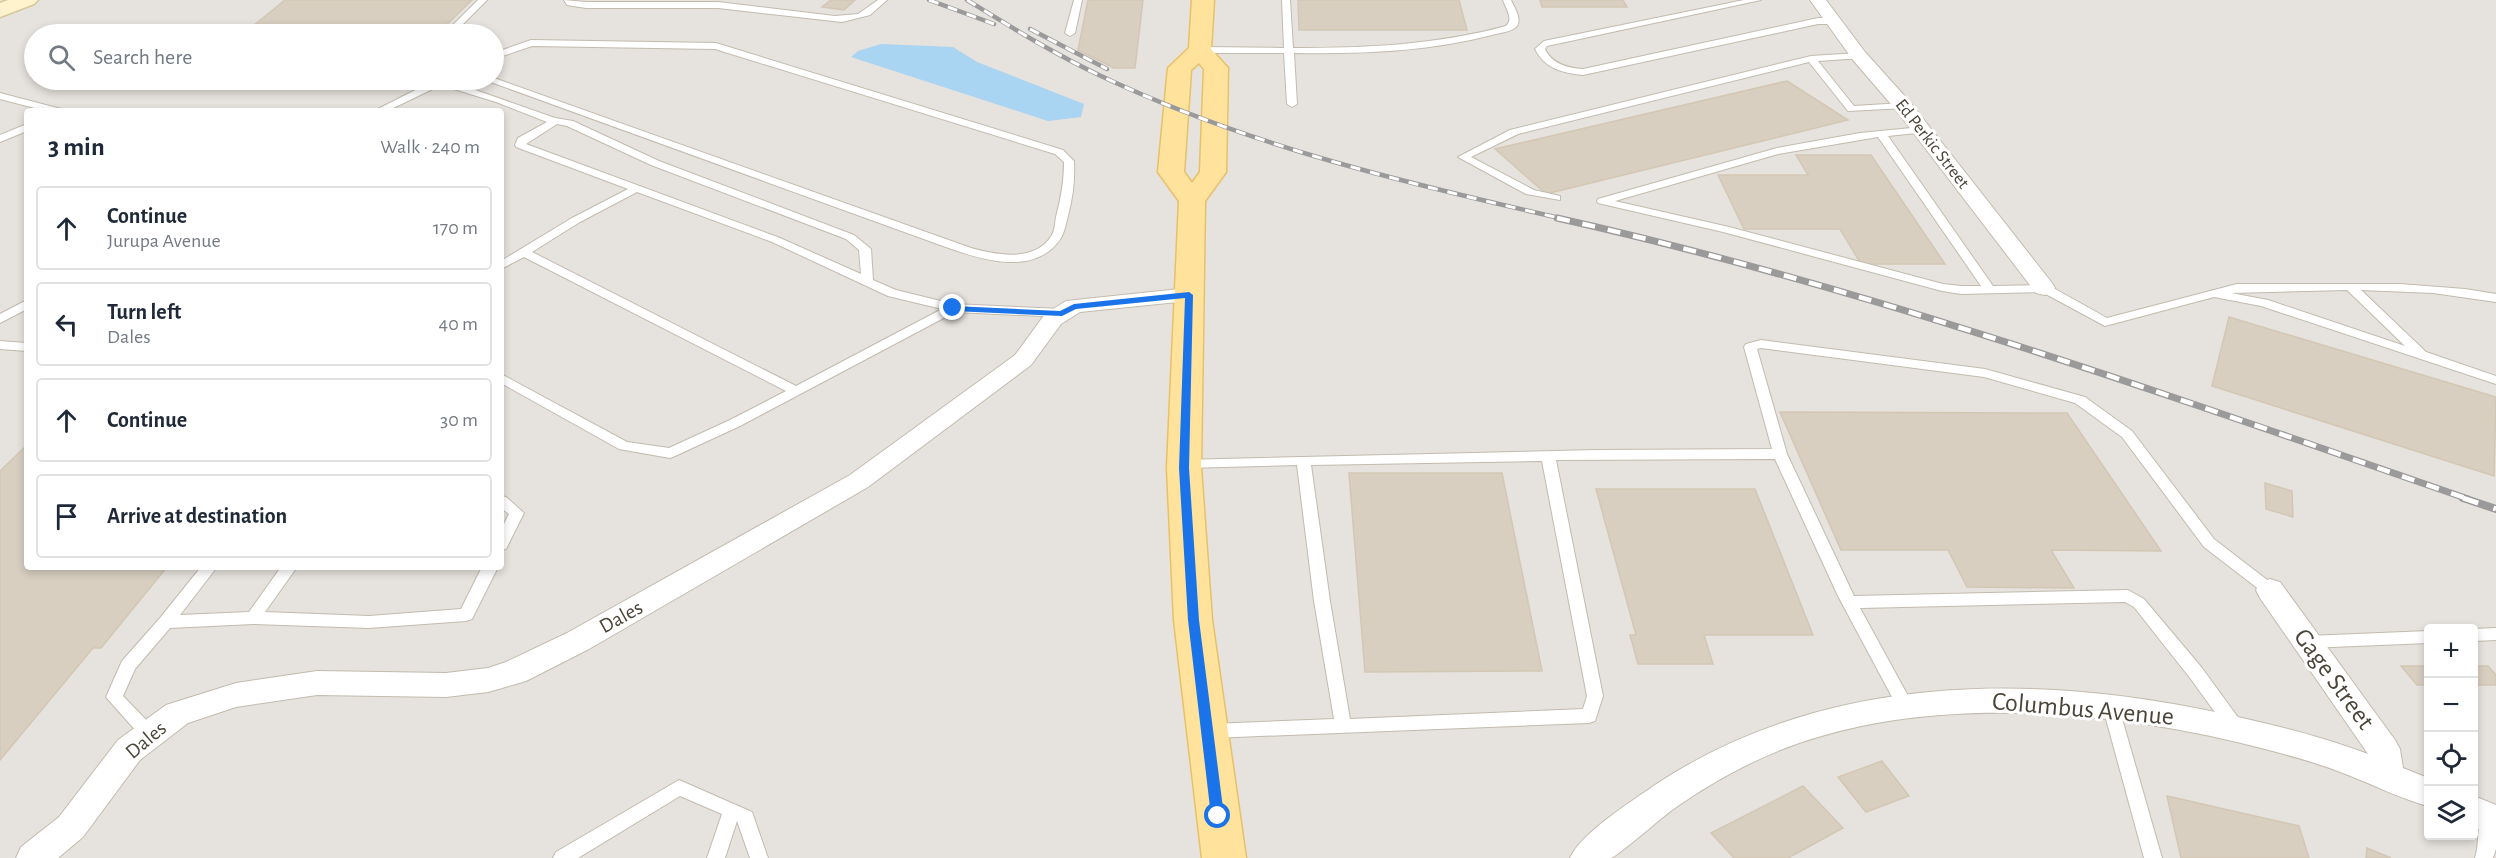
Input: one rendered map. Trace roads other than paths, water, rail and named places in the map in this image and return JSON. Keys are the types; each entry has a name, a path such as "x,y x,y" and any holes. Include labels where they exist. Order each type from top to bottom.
{"main road":[{"path":"0,11 27,0"},
{"path":"1192,201 1171,172 1180,68 1200,50 1203,0"},
{"path":"1200,50 1216,68 1213,172 1192,201 1185,464 1193,620 1224,858"}],"street":[{"name":"Ed Perkic Street","path":"1818,0 1859,56 1903,106 2044,288"},
{"name":"Dales","path":"33,858 71,827 129,750 177,714 236,695 317,683 446,685 488,680 515,672 578,641 859,481 1023,360 1053,319 1074,306 1189,295"},
{"name":"Gage Street","path":"2270,590 2384,749 2387,773"},
{"name":"Columbus Avenue","path":"1587,858 1623,826 1678,787 1737,754 1786,734 1833,720 1905,705 1979,700 2037,700 2195,719 2283,740 2387,773 2424,790"}],"lane":[{"path":"458,24 483,0"},
{"path":"568,0 570,3 586,5 718,5 835,19 852,19 868,14 883,0"},
{"path":"1070,33 1078,0"},
{"path":"1286,0 1292,104"},
{"path":"1200,50 1381,49 1449,44 1480,37 1514,24 1515,19 1507,0"},
{"path":"1757,0 1544,44 1540,49 1541,54 1560,69 1583,72 1818,21 1833,21"},
{"path":"504,52 531,43 716,46 1059,152 1070,160 1070,189 1057,236 1041,252 1031,257 1006,259 975,252 922,234 504,85"},
{"path":"1556,198 1530,192 1463,157 1514,132 1811,59 1859,56"},
{"path":"1811,59 1851,109 1903,106"},
{"path":"385,108 421,90"},
{"path":"469,90 555,122 568,123 655,164 850,237 865,249 867,281"},
{"path":"0,96 46,108"},
{"path":"501,108 509,104"},
{"path":"555,122 522,140 520,145 776,240 892,293 953,308 1062,313"},
{"path":"0,140 24,128"},
{"path":"1922,130 1881,134 1777,152 1602,201 1725,229 1942,287 1961,290 2044,288 2105,322 2236,288 2462,291 2496,298"},
{"path":"1881,134 1989,289"},
{"path":"504,264 576,220 637,188"},
{"path":"524,252 796,391"},
{"path":"2352,288 2423,356"},
{"path":"2214,292 2264,303 2496,380"},
{"path":"0,319 24,306"},
{"path":"504,380 624,446 670,453 796,391 953,308"},
{"path":"1905,705 1849,602 1780,454 1750,347 1761,344 1985,372 2080,400 2127,434 2209,543 2270,590"},
{"path":"0,345 24,347"},
{"path":"1185,464 1548,456 1780,454"},
{"path":"1207,731 1589,716 1595,696 1548,456"},
{"path":"1304,462 1322,601 1343,725"},
{"path":"504,503 517,513 504,539"},
{"path":"150,735 114,698 128,665 166,622 207,570"},
{"path":"253,618 287,570"},
{"path":"166,622 253,618 369,622 466,615 488,570"},
{"path":"1849,602 2128,596 2146,612 2196,673 2237,729"},
{"path":"2478,635 2496,634"},
{"path":"2308,642 2424,637"},
{"path":"2111,708 2153,858"},
{"path":"562,858 679,787 746,817 759,858"},
{"path":"716,858 732,810"},
{"path":"2484,858 2488,846 2486,817"}],"water":[{"path":"881,44 953,47 977,62 1084,104 1081,117 1048,121 851,57 858,51"}],"railway":[{"path":"929,0 994,24"},
{"path":"967,0 1084,68 1213,123 1328,160 1564,219"},
{"path":"1030,29 1107,69"},
{"path":"1557,218 1788,276 2016,345 2468,499"},
{"path":"2463,498 2496,509"}]}
